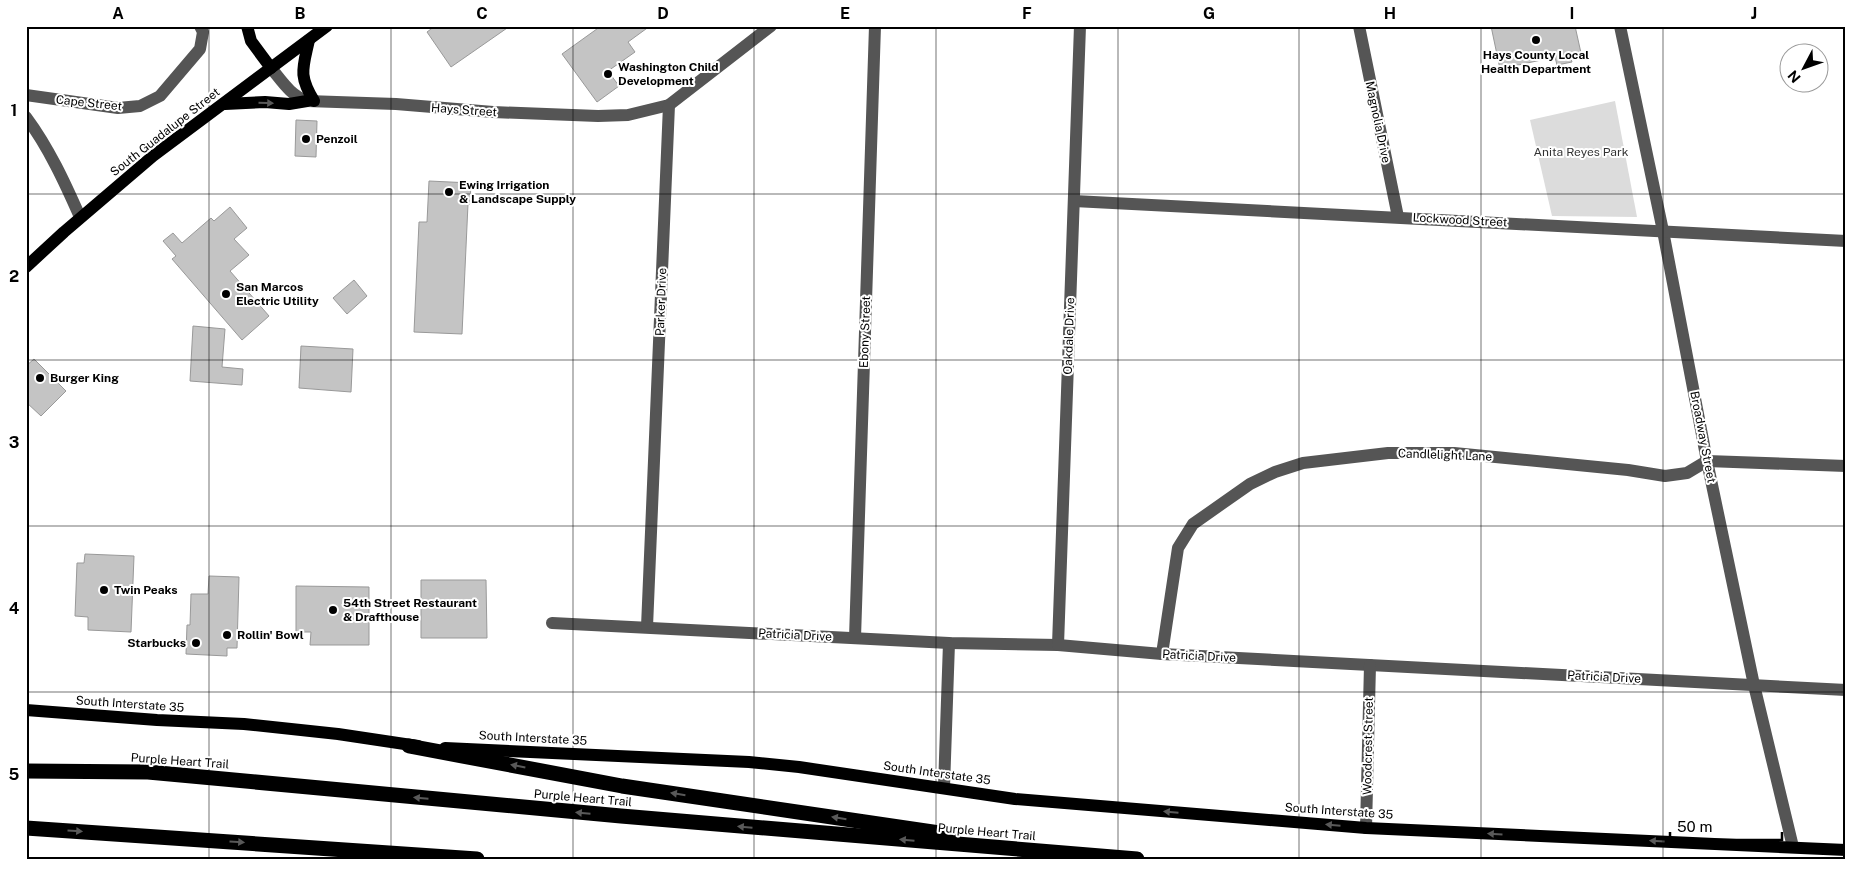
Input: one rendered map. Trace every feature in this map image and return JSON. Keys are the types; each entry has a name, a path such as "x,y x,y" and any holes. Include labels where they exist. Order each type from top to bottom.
{"highway":[{"path":"409,746 622,786 1095,856"},
{"name":"Purple Heart Trail","path":"26,771 148,772 601,814 1137,859"},
{"path":"26,828 477,859"},
{"path":"358,850 401,859"}],"main road":[{"path":"247,26 251,40 271,68"},
{"name":"South Guadalupe Street","path":"26,267 153,156 327,26"},
{"path":"225,104 265,102 289,104 310,101 302,72 309,40"},
{"name":"South Interstate 35","path":"26,710 157,720 244,724 338,734 409,746 748,762 944,787 1015,799 1366,828 1846,850"}],"street":[{"path":"670,105 771,26"},
{"name":"Ebony Street","path":"855,638 875,26"},
{"name":"Oakdale Drive","path":"1058,645 1080,26"},
{"name":"Magnolia Drive","path":"1359,26 1398,217"},
{"name":"Broadway Street","path":"1620,26 1664,231 1707,461 1754,685 1793,847"},
{"name":"Cape Street","path":"26,95 118,108 140,106 160,96 200,49 201,29"},
{"path":"271,68 297,98 310,101"},
{"name":"Hays Street","path":"310,101 598,116 628,116 670,105"},
{"name":"Parker Drive","path":"647,627 670,105"},
{"path":"26,117 36,130 62,178 80,218"},
{"name":"Lockwood Street","path":"1074,201 1846,241"},
{"name":"Candlelight Lane","path":"1162,654 1178,548 1193,524 1250,484 1303,462 1388,453 1454,453 1628,470 1665,476 1687,473 1707,461"},
{"path":"1707,461 1846,466"},
{"name":"Patricia Drive","path":"552,623 949,643 1058,645 1162,654 1846,690"},
{"path":"944,787 949,643"},
{"name":"Woodcrest Street","path":"1366,828 1370,665"}],"green space":[{"name":"Anita Reyes Park","path":"1615,101 1637,217 1552,216 1530,120"}],"building":[{"path":"435,26 510,26 451,67 427,32"},
{"path":"601,26 650,26 628,42 635,52 608,71 619,86 597,102 562,54"},
{"name":"Hays County Local Health Department","path":"1491,26 1575,26 1581,53 1570,56 1572,62 1557,65 1555,57 1500,69"},
{"name":"Penzoil","path":"296,120 317,121 316,157 295,156"},
{"path":"429,181 471,183 470,204 468,204 462,334 414,332 419,222 427,222"},
{"name":"San Marcos Electric Utility","path":"230,207 247,228 234,239 249,255 230,271 269,316 242,340 172,259 176,256 163,241 173,233 182,243 211,218 214,221"},
{"path":"354,280 367,296 347,314 333,298"},
{"path":"193,326 225,329 222,367 243,369 242,385 190,381"},
{"path":"301,346 353,349 351,392 299,388"},
{"name":"Burger King","path":"34,359 66,391 41,416 26,402 26,366"},
{"name":"Twin Peaks","path":"85,554 134,556 131,632 88,630 88,617 75,616 77,563 84,563"},
{"path":"209,576 239,577 237,648 227,648 227,656 186,654 187,625 190,625 191,594 208,594"},
{"path":"421,580 486,580 487,638 421,638"},
{"name":"54th Street Restaurant & Drafthouse","path":"296,586 369,587 369,645 310,645 311,632 296,632"}],"place":[{"name":"Hays County Local Health Department","path":"1536,40"},
{"name":"Washington Child Development","path":"608,74"},
{"name":"Penzoil","path":"306,139"},
{"name":"Ewing Irrigation & Landscape Supply","path":"449,192"},
{"name":"San Marcos Electric Utility","path":"226,294"},
{"name":"Burger King","path":"40,378"},
{"name":"Twin Peaks","path":"104,590"},
{"name":"54th Street Restaurant & Drafthouse","path":"333,610"},
{"name":"Rollin' Bowl","path":"227,635"},
{"name":"Starbucks","path":"196,643"}]}
